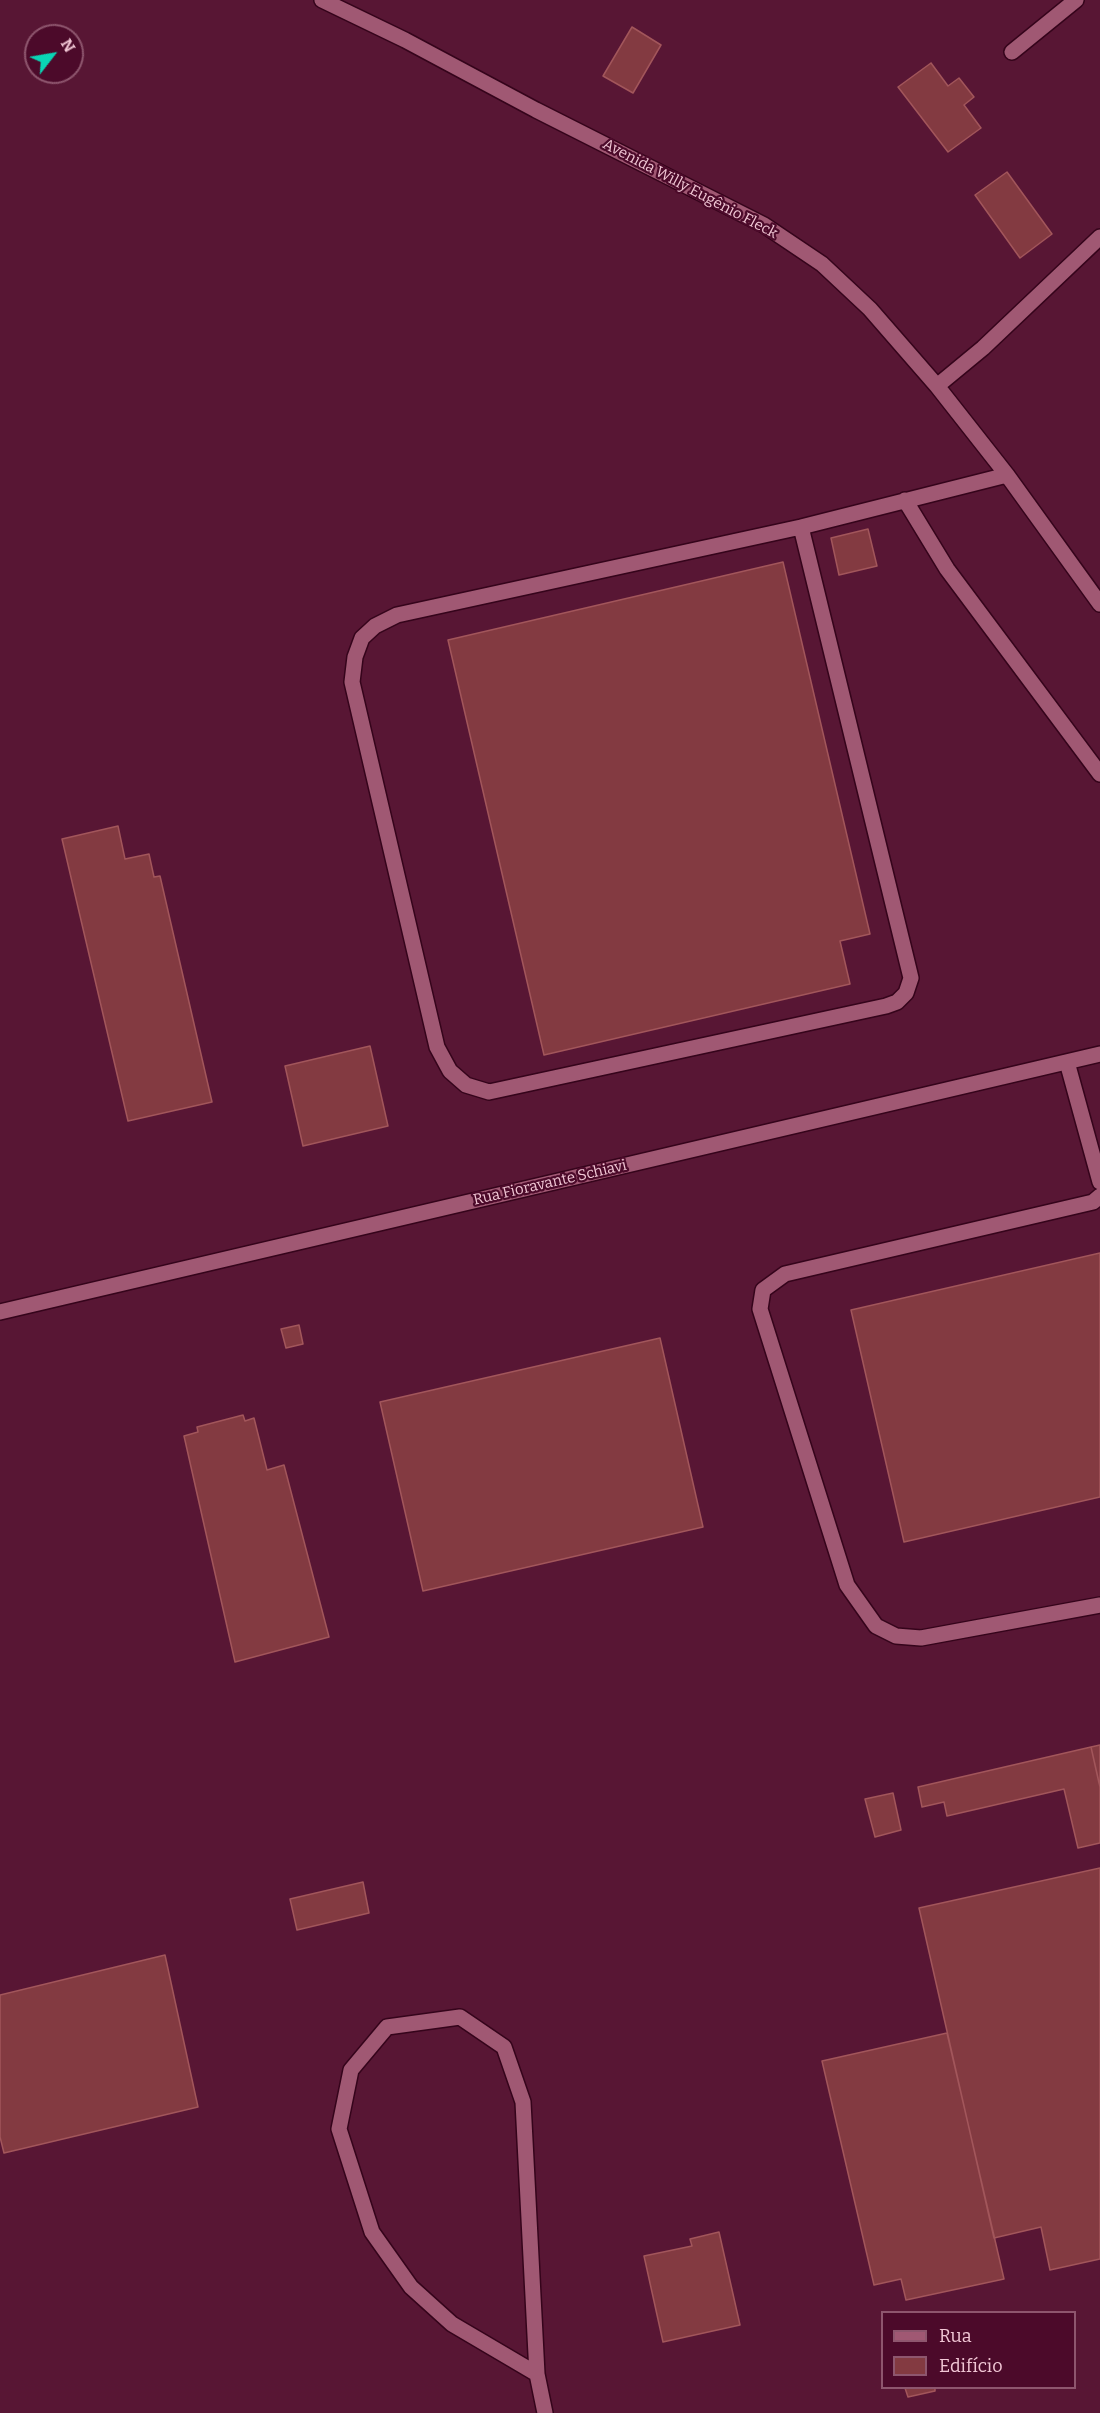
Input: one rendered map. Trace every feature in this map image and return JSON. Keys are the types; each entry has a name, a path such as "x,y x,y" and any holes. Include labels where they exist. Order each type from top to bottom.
{"street":[{"name":"Avenida Willy Eugênio Fleck","path":"322,0 405,40 536,110 764,225 822,264 870,309 937,386 1008,475 1100,604"},
{"path":"1012,52 1076,0"},
{"path":"937,386 983,348 1100,237"},
{"path":"801,527 911,978 906,993 897,1002 886,1006 489,1092 466,1085 450,1071 437,1047 352,682 355,657 362,638 375,626 397,615 801,527 1008,475"},
{"path":"905,500 947,569 1100,774"},
{"name":"Rua Fioravante Schiavi","path":"0,1312 1100,1054"},
{"path":"1067,1062 1100,1182"},
{"path":"1100,1196 1093,1202 785,1274 763,1290 760,1309 847,1586 876,1626 896,1636 921,1638 1100,1605"},
{"path":"537,2374 452,2324 411,2287 372,2232 339,2128 351,2070 387,2027 460,2017 504,2047 523,2102 537,2374 544,2413"}],"building":[{"path":"632,27 661,45 633,93 603,76"},
{"path":"931,63 948,86 959,78 974,97 964,105 981,128 948,152 898,87"},
{"path":"1007,172 1052,234 1020,258 975,195"},
{"path":"868,529 877,566 839,575 831,538"},
{"path":"783,562 870,934 840,941 850,984 544,1055 448,640"},
{"path":"118,826 125,859 149,854 154,877 160,876 212,1102 128,1121 62,839"},
{"path":"370,1046 388,1126 303,1146 285,1066"},
{"path":"1100,1253 1100,1497 904,1542 851,1310"},
{"path":"299,1325 303,1344 286,1348 281,1329"},
{"path":"660,1338 703,1527 423,1591 380,1402"},
{"path":"243,1415 245,1421 254,1418 267,1470 284,1465 329,1637 235,1662 184,1436 198,1432 197,1427"},
{"path":"1100,1745 1100,1783 1099,1783 1091,1747"},
{"path":"1091,1747 1100,1787 1100,1843 1078,1848 1064,1789 947,1816 944,1802 922,1807 918,1787"},
{"path":"893,1793 901,1830 875,1837 865,1799"},
{"path":"1100,1868 1100,2259 1050,2270 1041,2227 994,2238 919,1908"},
{"path":"363,1882 369,1913 297,1930 290,1899"},
{"path":"165,1955 198,2107 4,2153 0,2137 0,1995"},
{"path":"947,2033 1004,2279 906,2300 901,2279 874,2285 822,2061"},
{"path":"719,2232 740,2325 663,2342 644,2256 692,2246 690,2239"},
{"path":"905,2389 935,2389 935,2391 908,2397"}]}
